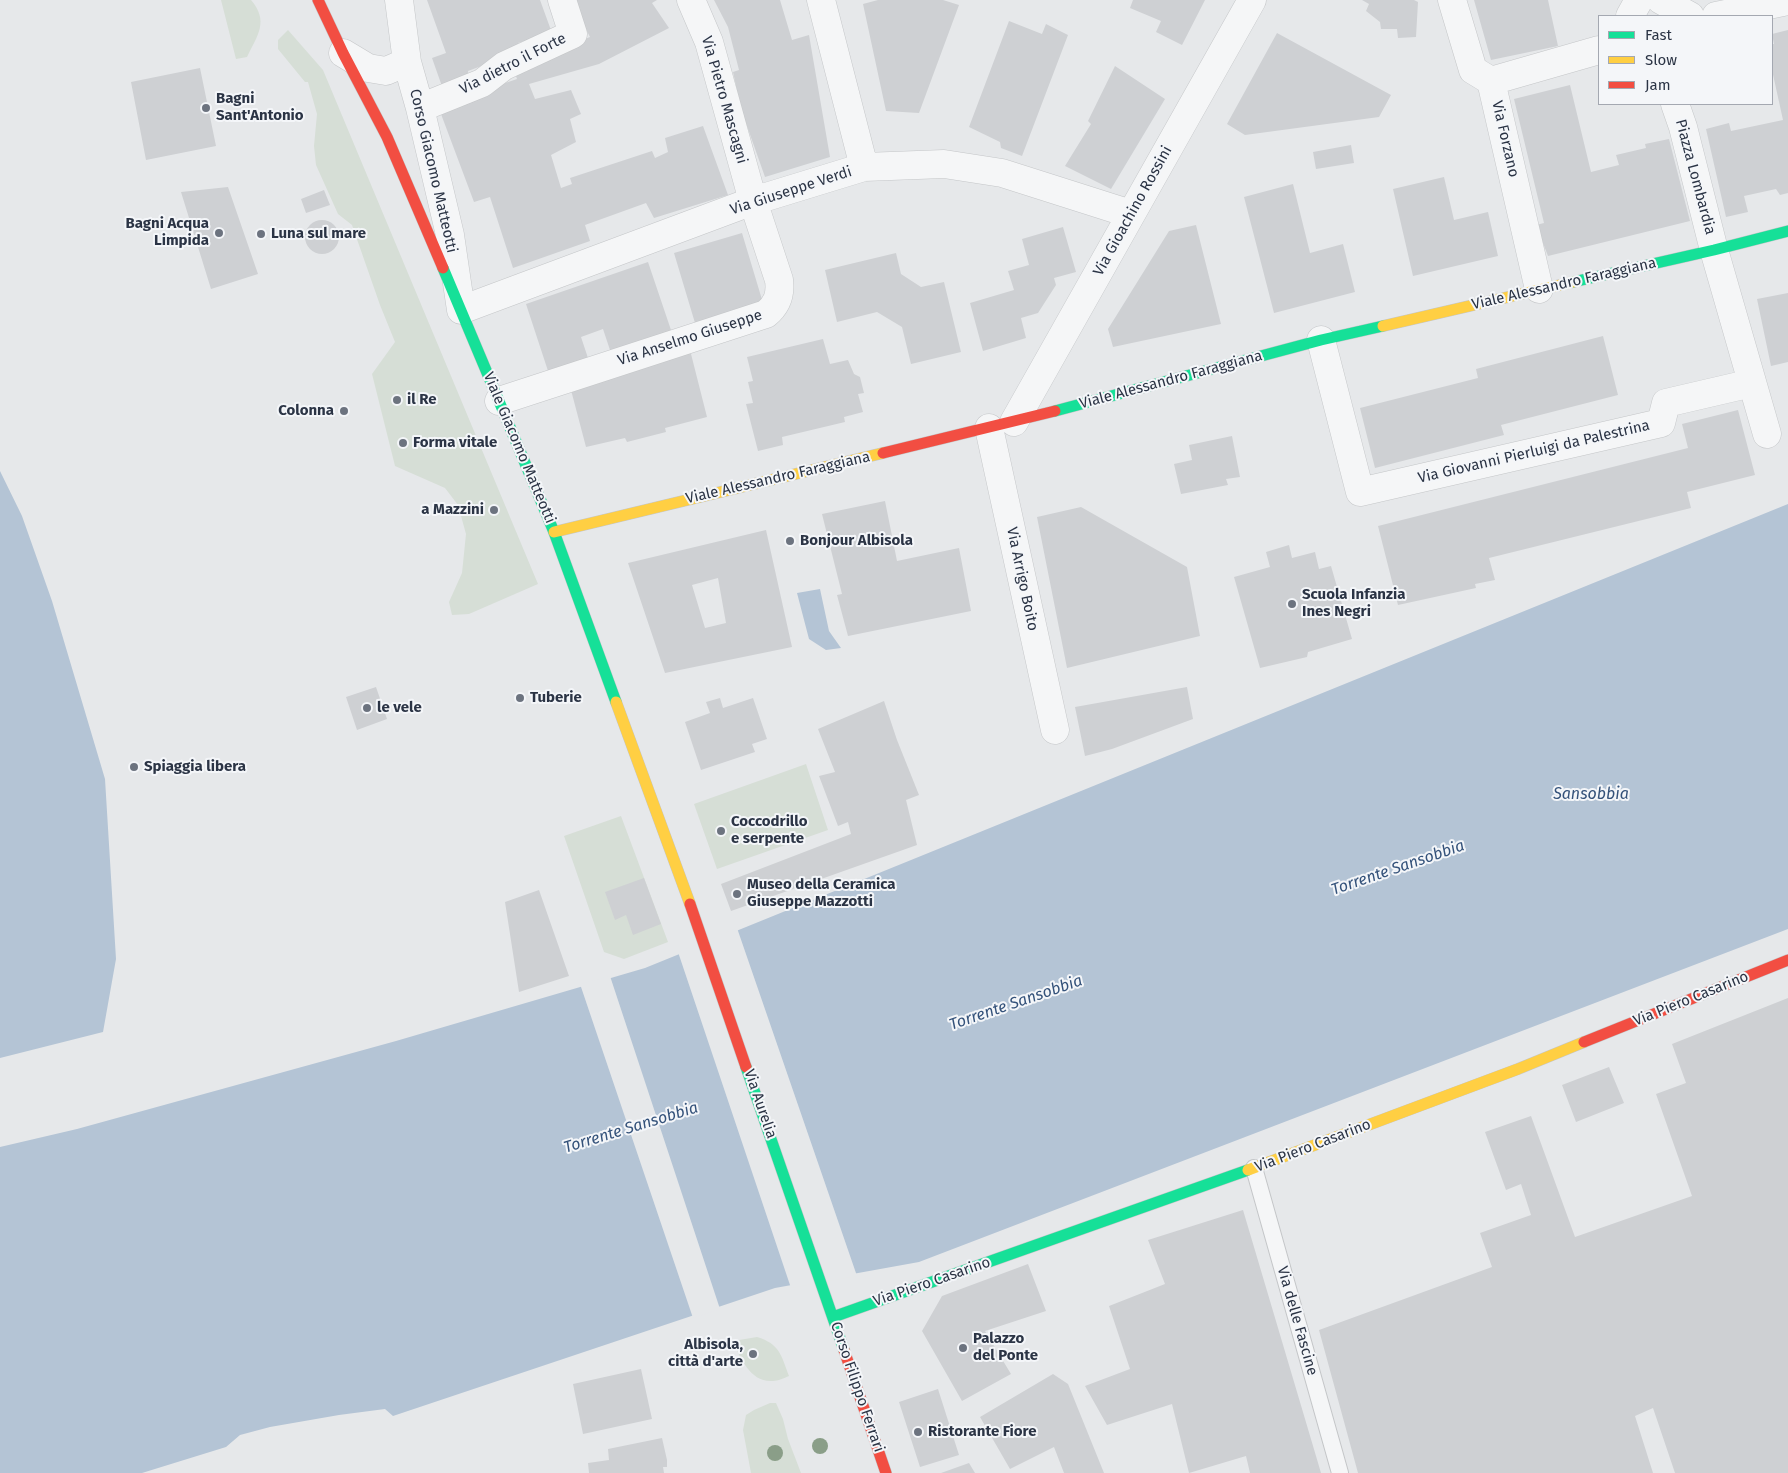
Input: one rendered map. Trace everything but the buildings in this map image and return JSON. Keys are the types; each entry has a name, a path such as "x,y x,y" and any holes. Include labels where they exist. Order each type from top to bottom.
{"street":[{"name":"Viale Giacomo Matteotti","path":"318,0 342,53 387,137 554,532 692,908"},
{"name":"Corso Giacomo Matteotti","path":"399,0 407,62 420,108 450,235 460,310"},
{"name":"Via dietro il Forte","path":"420,108 482,83 504,66 573,34 562,0"},
{"name":"Via Pietro Mascagni","path":"691,0 709,42 753,201"},
{"path":"821,0 864,167"},
{"name":"Via Gioachino Rossini","path":"1001,425 1131,214 1252,0"},
{"name":"Via Forzano","path":"1452,0 1472,70 1491,81 1540,289"},
{"path":"1631,15 1639,0"},
{"path":"1661,0 1688,15"},
{"path":"1721,15 1788,1"},
{"path":"1491,81 1598,50"},
{"path":"342,53 368,68 386,71 407,62"},
{"name":"Piazza Lombardia","path":"1675,105 1683,127 1714,250"},
{"name":"Via Giuseppe Verdi","path":"460,310 753,201 864,167 944,164 1002,173 1131,214"},
{"name":"Via Anselmo Giuseppe","path":"499,401 766,314 773,308 778,299 780,290 779,280 753,201"},
{"name":"Viale Alessandro Faraggiana","path":"554,532 1001,425 1321,340 1714,250 1788,231"},
{"path":"1714,250 1767,434"},
{"name":"Via Giovanni Pierluigi da Palestrina","path":"1321,340 1360,492 1661,423 1666,403 1752,383"},
{"name":"Via Arrigo Boito","path":"1001,425 1055,730"},
{"name":"Via Aurelia","path":"692,908 828,1300"},
{"name":"Via Piero Casarino","path":"833,1317 1254,1168 1518,1068 1788,960"},
{"name":"Corso Filippo Ferrari","path":"828,1300 886,1473"}],"lane":[{"name":"Via delle Fascine","path":"1254,1168 1340,1473"}],"shaded area":[{"path":"221,0 251,0 260,15 261,21 258,35 247,57 236,59"},
{"path":"288,30 323,70 538,584 469,614 452,615 449,602 462,573 466,534 458,505 445,488 395,466 372,374 395,342 352,225 338,214 316,165 314,146 317,114 308,82 305,82 278,49 278,40"},
{"path":"806,764 828,830 717,869 694,804"},
{"path":"621,816 668,942 624,959 604,952 564,836"},
{"path":"757,1337 771,1343 779,1351 789,1376 773,1381 765,1381 758,1378 747,1368 733,1341"},
{"path":"770,1403 776,1403 801,1473 751,1473 743,1430 746,1415"}],"water":[{"path":"0,471 22,516 52,601 105,779 116,959 103,1032 0,1058"},
{"name":"Sansobbia","path":"1788,504 1788,929 919,1262 775,1288 393,1416 385,1409 270,1427 240,1435 226,1447 142,1473 0,1473 0,1147 77,1129 396,1041 645,968"},
{"path":"820,589 829,631 841,648 826,650 809,639 797,593"}],"pier":[{"path":"737,928 857,1276 791,1288 678,952"},
{"path":"610,976 720,1309 693,1318 580,984"}],"traffic: fast":[{"path":"1573,282 1788,231"},
{"path":"443,268 554,532 616,702"},
{"path":"1055,411 1321,340 1383,326"},
{"path":"746,1067 844,1350"},
{"path":"833,1317 1248,1170"}],"traffic: slow":[{"path":"1383,326 1573,282"},
{"path":"554,532 883,453"},
{"path":"616,702 690,904"},
{"path":"1248,1170 1518,1069 1584,1042"}],"traffic: jam":[{"path":"318,0 343,53 387,137 443,268"},
{"path":"883,453 1055,411"},
{"path":"690,904 746,1067"},
{"path":"1584,1042 1788,960"},
{"path":"844,1350 886,1473"}],"place":[{"name":"Bagni Sant'Antonio","path":"206,108"},
{"name":"Bagni Acqua Limpida","path":"219,233"},
{"name":"Luna sul mare","path":"261,234"},
{"name":"il Re","path":"397,400"},
{"name":"Colonna","path":"344,411"},
{"name":"Forma vitale","path":"403,443"},
{"name":"a Mazzini","path":"494,510"},
{"name":"Bonjour Albisola","path":"790,541"},
{"name":"Scuola Infanzia Ines Negri","path":"1292,604"},
{"name":"Tuberie","path":"520,698"},
{"name":"le vele","path":"367,708"},
{"name":"Spiaggia libera","path":"134,767"},
{"name":"Coccodrillo e serpente","path":"721,831"},
{"name":"Museo della Ceramica Giuseppe Mazzotti","path":"737,894"},
{"name":"Palazzo del Ponte","path":"963,1348"},
{"name":"Albisola, città d'arte","path":"753,1354"},
{"name":"Ristorante Fiore","path":"918,1432"}],"water label":[{"name":"Torrente Sansobbia","path":"1398,868"},
{"name":"Torrente Sansobbia","path":"1016,1003"},
{"name":"Torrente Sansobbia","path":"631,1128"}]}
